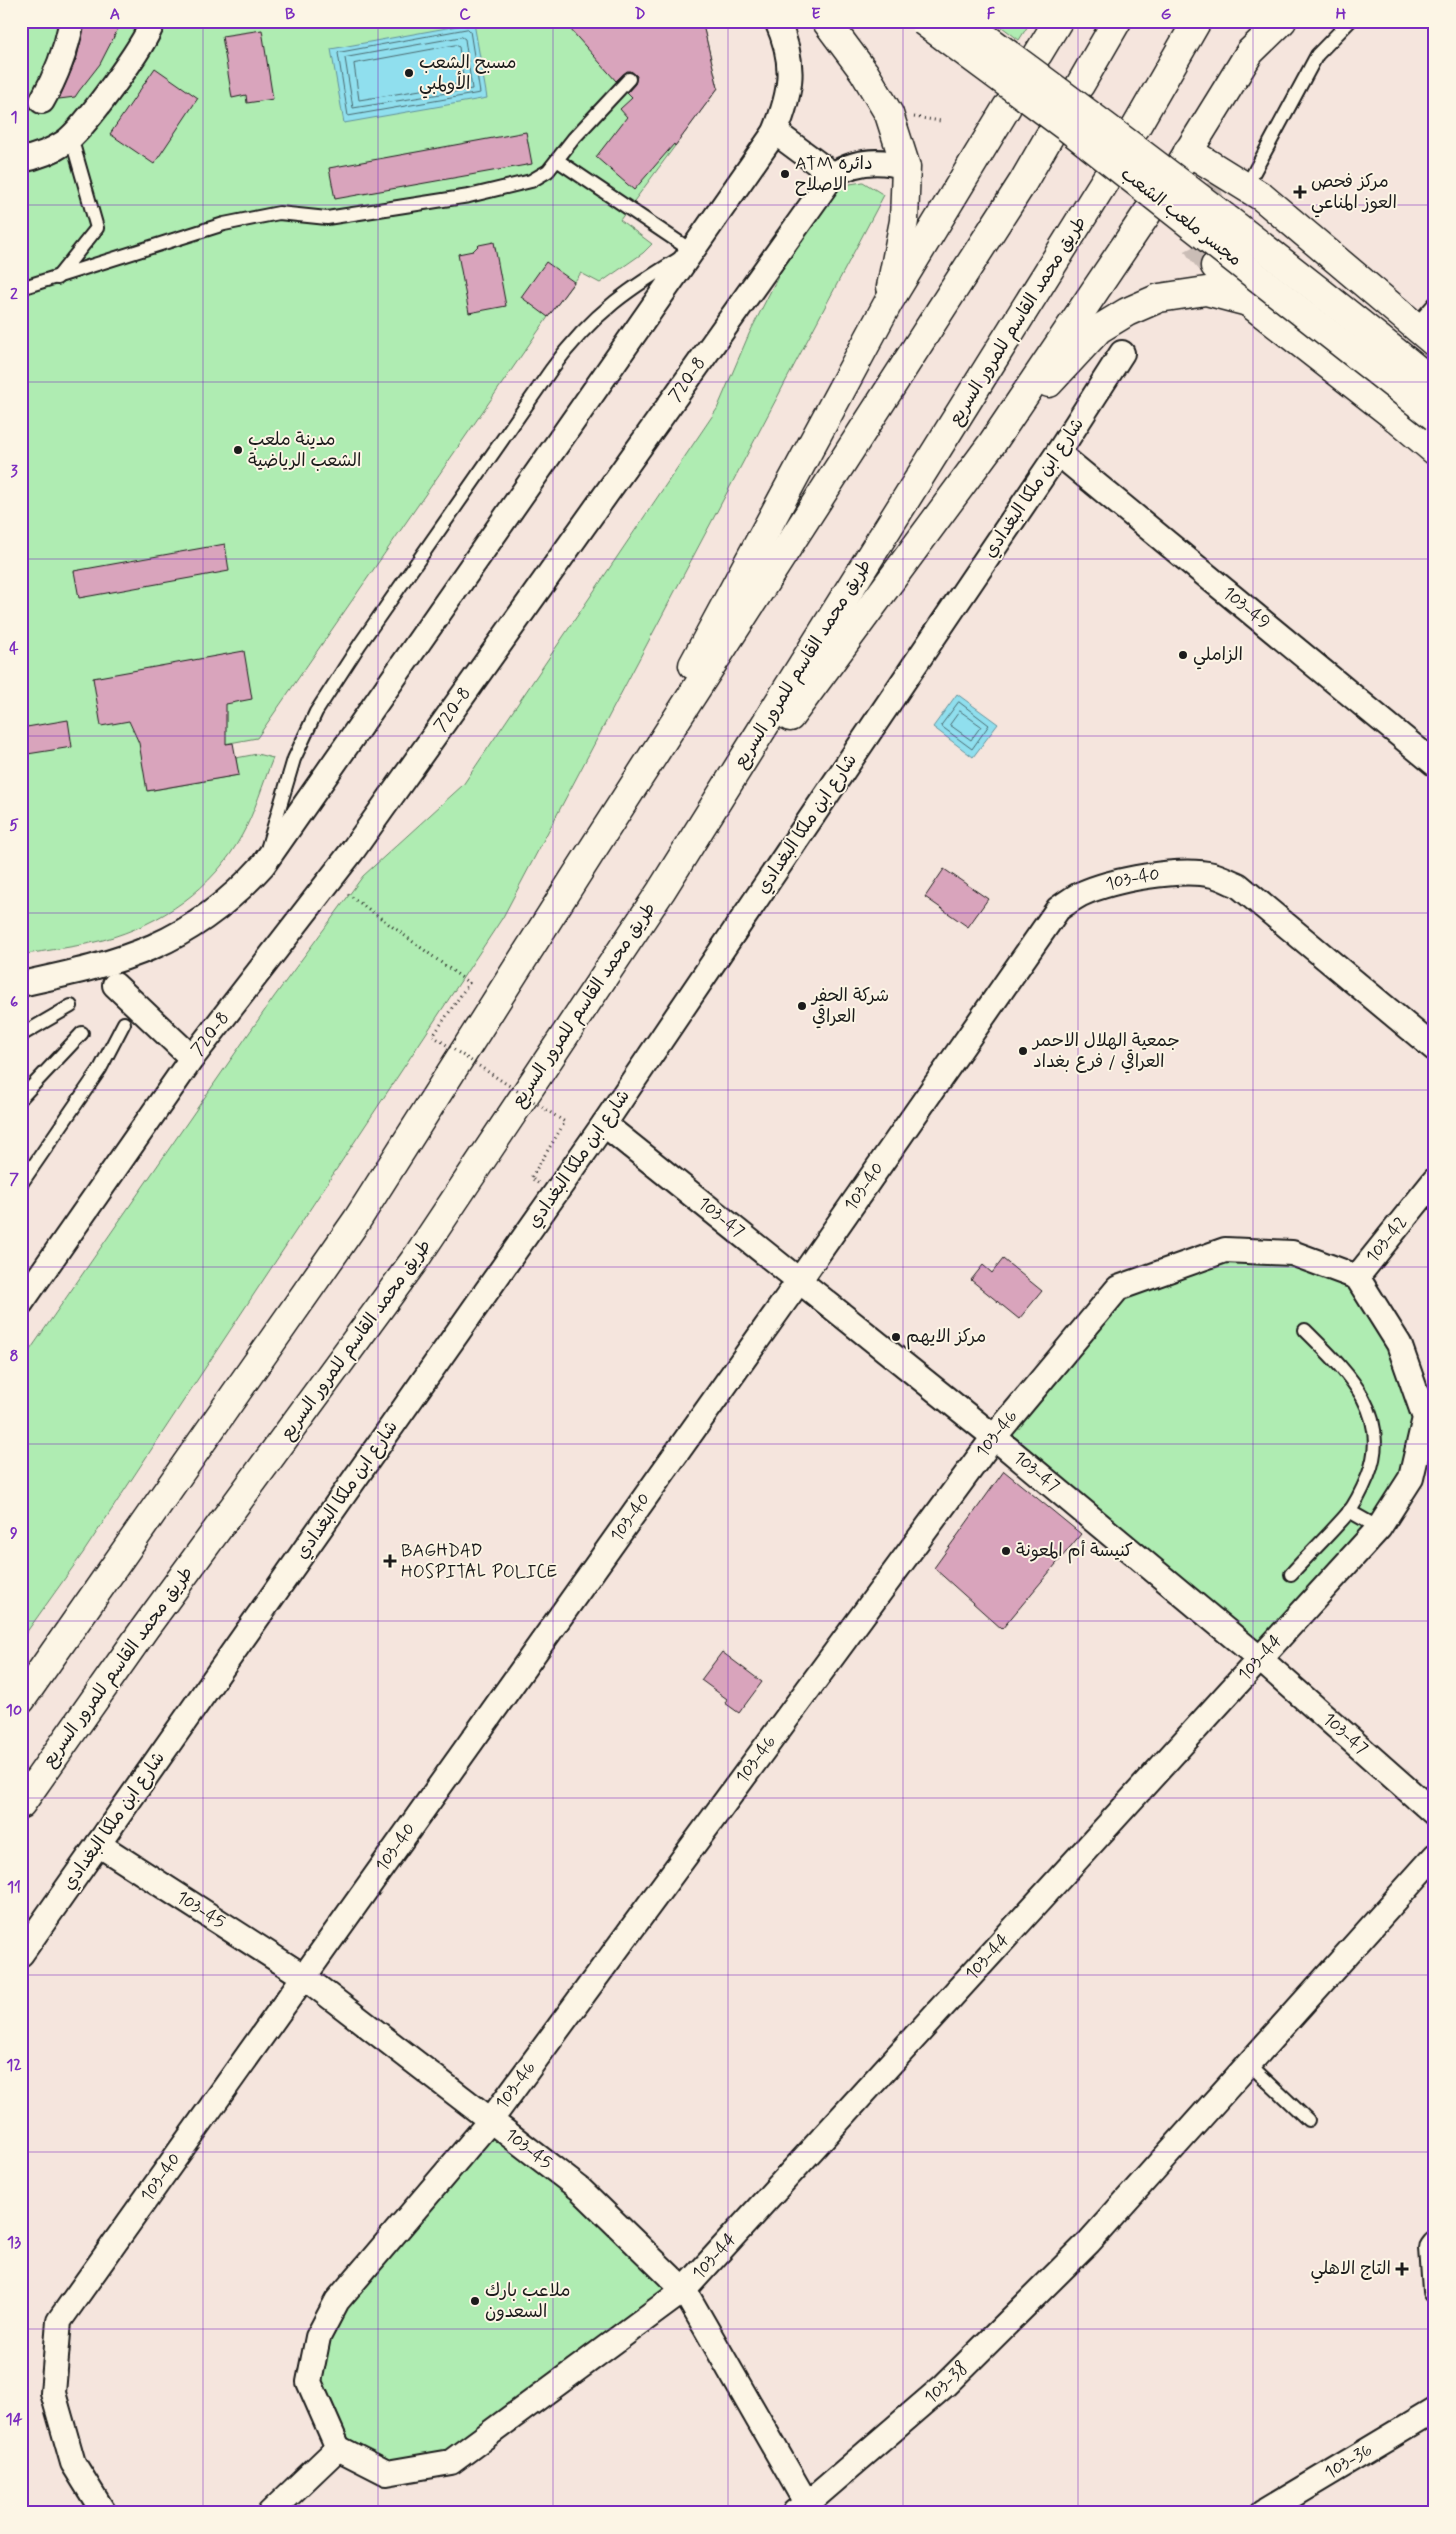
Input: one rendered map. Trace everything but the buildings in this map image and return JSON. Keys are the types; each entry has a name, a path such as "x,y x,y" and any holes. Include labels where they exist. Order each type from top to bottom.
{"main road":[{"path":"826,21 864,72 888,114 906,166 904,222 888,303"},
{"name":"مجسر ملعب الشعب","path":"923,21 1069,129 1435,417"},
{"name":"مجسر ملعب الشعب","path":"963,21 1083,109 1324,294 1435,384"},
{"path":"1054,21 1038,54 1058,21"},
{"path":"1080,85 1117,21"},
{"path":"1136,127 1197,21"},
{"path":"1282,21 1250,52 1185,156 1243,192 1425,335"},
{"path":"591,852 888,303 1007,106"},
{"path":"21,1700 357,1220 591,852 1023,182 1049,137"},
{"name":"طريق محمد القاسم للمرور السريع","path":"21,1804 145,1628 414,1261 661,891 1106,179"},
{"path":"661,891 993,442 1148,212"},
{"path":"1214,266 1248,302 1390,412 1435,451"},
{"path":"993,442 1099,329 1127,312 1159,298 1206,291 1248,302"}],"street":[{"path":"42,101 52,83 66,47 72,21"},
{"path":"21,984 99,967 164,942 192,927 218,909 260,869 775,132 787,103 791,73 786,42 777,21"},
{"path":"21,160 48,151 71,137 78,130 136,53 147,23"},
{"path":"775,132 833,175"},
{"name":"720-8","path":"21,1303 192,1058 329,881 833,175 853,165 866,162 880,161 906,166"},
{"name":"شارع ابن ملكا البغدادي","path":"21,1954 604,1124 1058,453 1122,353"},
{"name":"103-49","path":"1058,453 1435,764"},
{"name":"103-40","path":"104,2513 73,2463 54,2393 59,2321 799,1281 1058,909 1081,894 1169,873 1193,872 1222,878 1238,885 1435,1049"},
{"path":"115,985 192,1058"},
{"name":"103-47","path":"604,1124 994,1437 1260,1658 1435,1814"},
{"name":"103-42","path":"1357,1276 1435,1180"},
{"name":"103-46","path":"338,2448 308,2382 318,2337 337,2301 490,2121 994,1437 1118,1288 1225,1250 1292,1253 1357,1276"},
{"name":"103-44","path":"338,2448 387,2473 451,2462 684,2290 1379,1528 1411,1478 1425,1418 1399,1344 1357,1276"},
{"name":"103-45","path":"98,1844 303,1976 580,2189 684,2290 804,2510"},
{"name":"103-38","path":"804,2510 945,2385 1089,2242 1435,1856"},
{"path":"1435,2244 1432,2248 1435,2291"},
{"name":"103-36","path":"1263,2513 1435,2410"},
{"path":"270,2513 338,2448"}],"lane":[{"path":"1243,192 1317,55 1350,21"},
{"path":"21,288 233,222 280,213 328,218 489,192 531,181 548,172 629,79"},
{"path":"57,278 97,228 71,137"},
{"path":"260,869 294,759 316,712 360,644 551,370 582,331 603,310 645,278 692,251 557,160"},
{"path":"1425,335 1435,303"},
{"path":"21,1035 71,1006"},
{"path":"21,1184 100,1069 124,1023"},
{"path":"21,1098 82,1033"},
{"path":"1291,1574 1350,1511 1373,1464 1376,1432 1370,1410 1359,1390 1340,1366 1305,1330"},
{"path":"1350,1511 1379,1528"},
{"path":"1248,2064 1308,2120"}],"path":[{"path":"329,881 469,984 433,1036 565,1122 531,1178"}],"green space":[{"name":"مدينة ملعب الشعب الرياضية","path":"21,21 702,21 718,88 620,220 652,244 643,253 600,283 581,273 548,317 257,738 142,759 148,791 238,775 236,758 257,754 273,758 247,826 230,854 216,872 201,888 165,914 124,933 73,947 21,955"},
{"path":"994,21 1031,21 1019,40"},
{"path":"863,182 884,195 503,917 83,1553 21,1640 21,1363 274,997 363,876 463,785 717,409 749,334 791,251 830,187"},
{"path":"1225,1250 1357,1277 1432,1409 1379,1528 1259,1658 1010,1439 1044,1377 1118,1288"},
{"path":"490,2121 684,2290 451,2462 387,2473 338,2448 309,2382 318,2337"}],"water":[{"name":"مسبح الشعب الأولمبي","path":"474,23 487,98 344,123 331,49"},
{"path":"957,694 998,724 973,757 933,727"}],"tunnel":[{"path":"1215,266 1199,247 1193,228 1194,220 1201,206 1214,195 1222,192"}],"place":[{"name":"مسبح الشعب الأولمبي","path":"409,73"},
{"name":"ATM دائره الاصلاح","path":"785,174"},
{"name":"مركز فحص العوز المناعي","path":"1300,192"},
{"name":"مدينة ملعب الشعب الرياضية","path":"238,450"},
{"name":"الزاملي","path":"1183,655"},
{"name":"شركة الحفر العراقي","path":"802,1006"},
{"name":"جمعية الهلال الاحمر العراقي / فرع بغداد","path":"1023,1051"},
{"name":"مركز الايهم","path":"896,1337"},
{"name":"كنيسة أم المعونة","path":"1006,1551"},
{"name":"BAGHDAD HOSPITAL POLICE","path":"390,1561"},
{"name":"التاج الاهلي","path":"1402,2269"},
{"name":"ملاعب بارك السعدون","path":"475,2301"}]}
